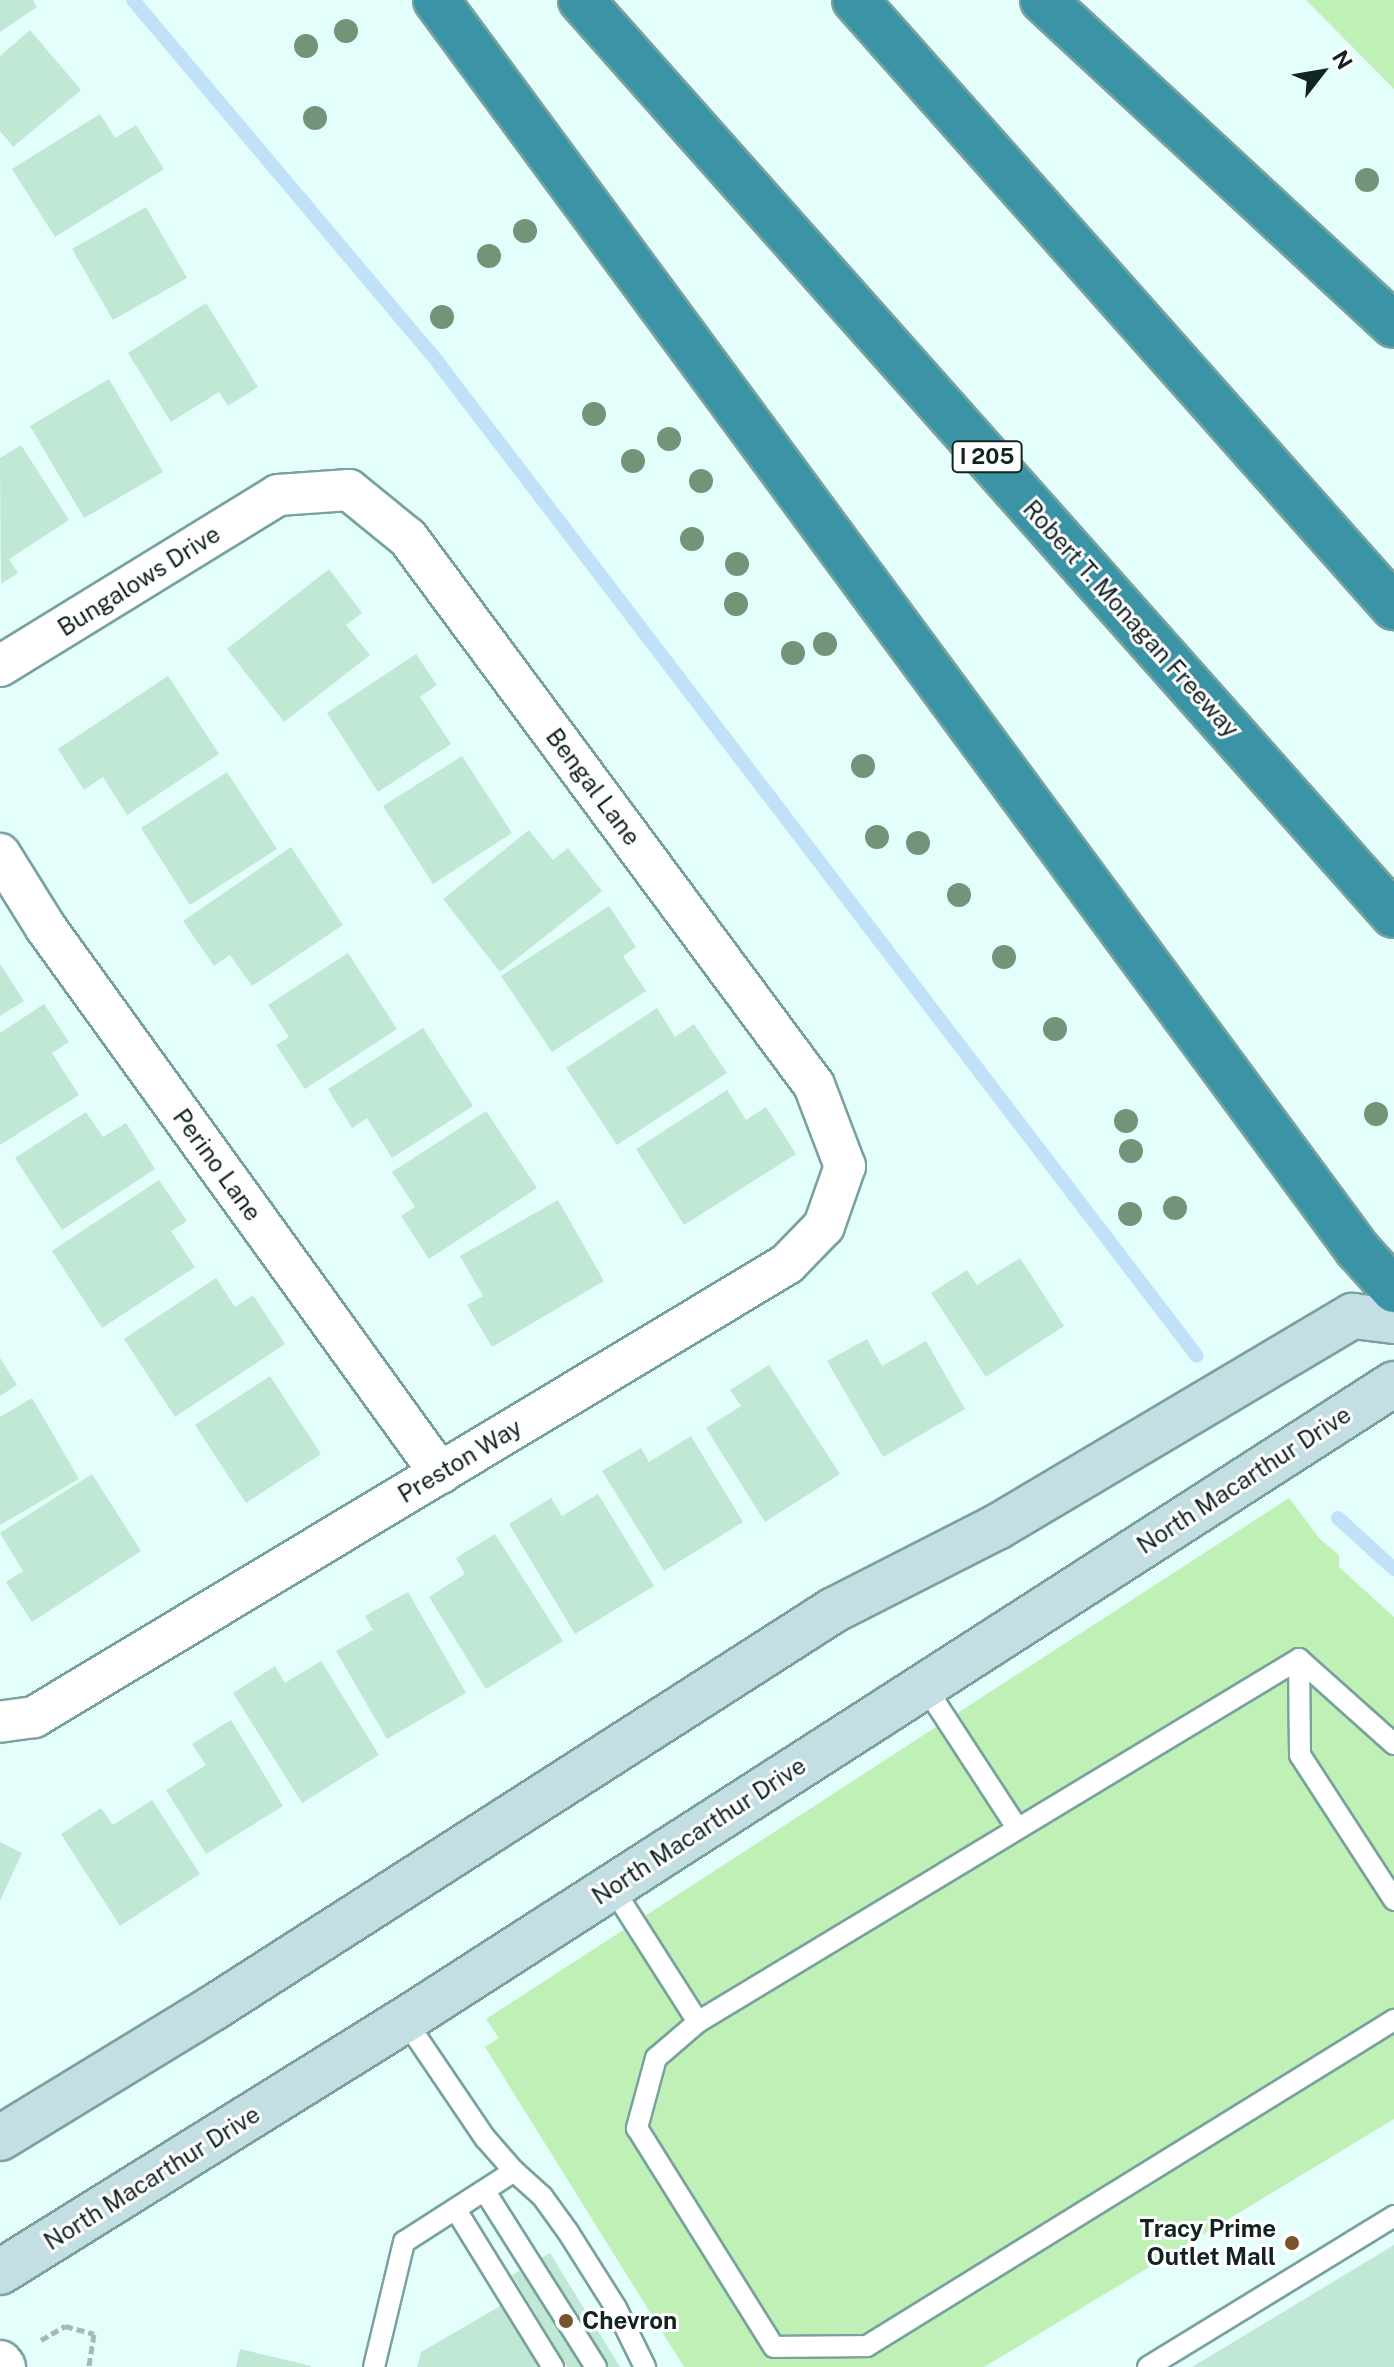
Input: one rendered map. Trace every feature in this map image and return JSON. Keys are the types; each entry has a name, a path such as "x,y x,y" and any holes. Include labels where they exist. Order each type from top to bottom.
{"highway":[{"path":"436,0 1349,1237 1394,1290"},
{"name":"Robert T. Monagan Freeway","path":"581,0 1394,915"},
{"path":"855,0 1394,607"},
{"path":"1043,0 1394,325"}],"main road":[{"path":"0,2138 213,2008 834,1610 997,1527 1353,1316 1394,1321"},
{"name":"North Macarthur Drive","path":"0,2272 405,2020 1394,1384"}],"street":[{"name":"Bengal Lane","path":"278,495 349,490 408,538 814,1085 845,1166"},
{"name":"Bungalows Drive","path":"0,666 278,495"},
{"name":"Perino Lane","path":"0,854 46,928 440,1473"},
{"name":"Preston Way","path":"17,1719 440,1473 787,1264 824,1226 845,1166"}],"lane":[{"path":"1299,1659 1394,1744"},
{"path":"1299,1659 1016,1826 698,2022 656,2058 637,2128 774,2347 867,2346 1394,2020"},
{"path":"1299,1659 1300,1755 1394,1900"},
{"path":"924,1685 1016,1826"},
{"path":"612,1887 698,2022"},
{"path":"405,2020 485,2138 514,2171 542,2196 568,2232 645,2367"},
{"path":"374,2367 404,2242 486,2193 514,2171"},
{"path":"486,2193 596,2367"},
{"path":"456,2210 553,2367"},
{"path":"1148,2367 1394,2216"}],"path":[{"path":"65,2326 94,2334 89,2367"}],"green space":[{"path":"1306,0 1394,0 1394,89"},
{"path":"1289,1498 1319,1538 1339,1555 1339,1567 1394,1617 1394,2119 984,2367 684,2367 485,2047 499,2038 486,2019"}],"building":[{"path":"0,0 33,0 37,7 0,32"},
{"path":"30,30 81,90 13,147 0,131 0,56"},
{"path":"100,114 115,138 136,125 164,169 55,237 12,169"},
{"path":"146,207 187,278 113,320 72,249"},
{"path":"206,303 258,387 228,406 219,392 171,422 128,353"},
{"path":"109,379 163,472 84,518 30,426"},
{"path":"21,445 69,520 9,559 18,573 1,584 0,458"},
{"path":"329,569 362,613 346,625 370,655 284,722 227,649"},
{"path":"416,654 437,685 420,697 451,744 378,792 327,713"},
{"path":"168,676 219,754 127,815 103,777 84,790 58,749"},
{"path":"462,756 512,833 433,884 383,806"},
{"path":"227,772 277,849 190,905 141,828"},
{"path":"529,830 553,860 568,848 602,891 500,972 443,899"},
{"path":"291,847 343,925 252,986 230,955 214,966 183,921"},
{"path":"609,906 636,947 623,956 646,991 552,1052 501,976"},
{"path":"348,953 397,1029 305,1089 276,1045 289,1037 268,1005"},
{"path":"0,964 24,1001 0,1016"},
{"path":"44,1004 69,1042 52,1053 79,1095 0,1145 0,1033"},
{"path":"657,1008 675,1037 694,1024 727,1073 617,1145 566,1068"},
{"path":"423,1028 473,1106 392,1158 367,1118 352,1128 328,1089"},
{"path":"727,1090 746,1120 766,1107 796,1154 684,1225 636,1149"},
{"path":"486,1111 537,1188 429,1259 401,1216 415,1207 392,1172"},
{"path":"86,1112 103,1137 126,1123 155,1169 62,1230 15,1158"},
{"path":"159,1180 187,1221 171,1231 195,1267 102,1328 52,1251"},
{"path":"558,1200 604,1281 492,1347 467,1305 483,1296 460,1256"},
{"path":"1020,1258 1064,1326 986,1377 931,1293 967,1270 977,1285"},
{"path":"216,1278 235,1307 253,1295 285,1344 175,1417 124,1339"},
{"path":"867,1339 882,1366 926,1341 965,1409 883,1457 827,1361"},
{"path":"0,1358 17,1385 0,1396"},
{"path":"769,1365 840,1474 765,1522 706,1428 741,1406 730,1390"},
{"path":"270,1376 321,1454 246,1503 195,1425"},
{"path":"32,1398 79,1479 0,1525 0,1417"},
{"path":"691,1436 743,1522 664,1571 602,1471 641,1448 649,1462"},
{"path":"92,1474 141,1551 32,1622 6,1582 23,1571 0,1533"},
{"path":"598,1494 654,1586 575,1634 509,1524 551,1498 562,1516"},
{"path":"495,1534 563,1641 486,1689 429,1597 465,1574 456,1558"},
{"path":"408,1592 466,1693 387,1739 336,1651 373,1630 365,1616"},
{"path":"321,1661 379,1755 302,1803 233,1693 275,1666 285,1683"},
{"path":"231,1720 283,1806 206,1854 166,1790 206,1765 192,1744"},
{"path":"152,1800 200,1874 120,1926 61,1834 101,1808 113,1825"},
{"path":"0,1842 22,1853 0,1901"},
{"path":"1394,2245 1394,2367 1192,2367"},
{"name":"Chevron","path":"550,2253 620,2367 567,2367 512,2275"},
{"path":"502,2305 539,2367 417,2367 421,2352"},
{"path":"240,2349 311,2366 311,2367 236,2367"}],"waterway":[{"path":"133,0 439,364 1197,1356"},
{"path":"1338,1518 1394,1569"}],"place":[{"name":"Tracy Prime Outlet Mall","path":"1292,2243"},
{"name":"Chevron","path":"566,2321"}]}
